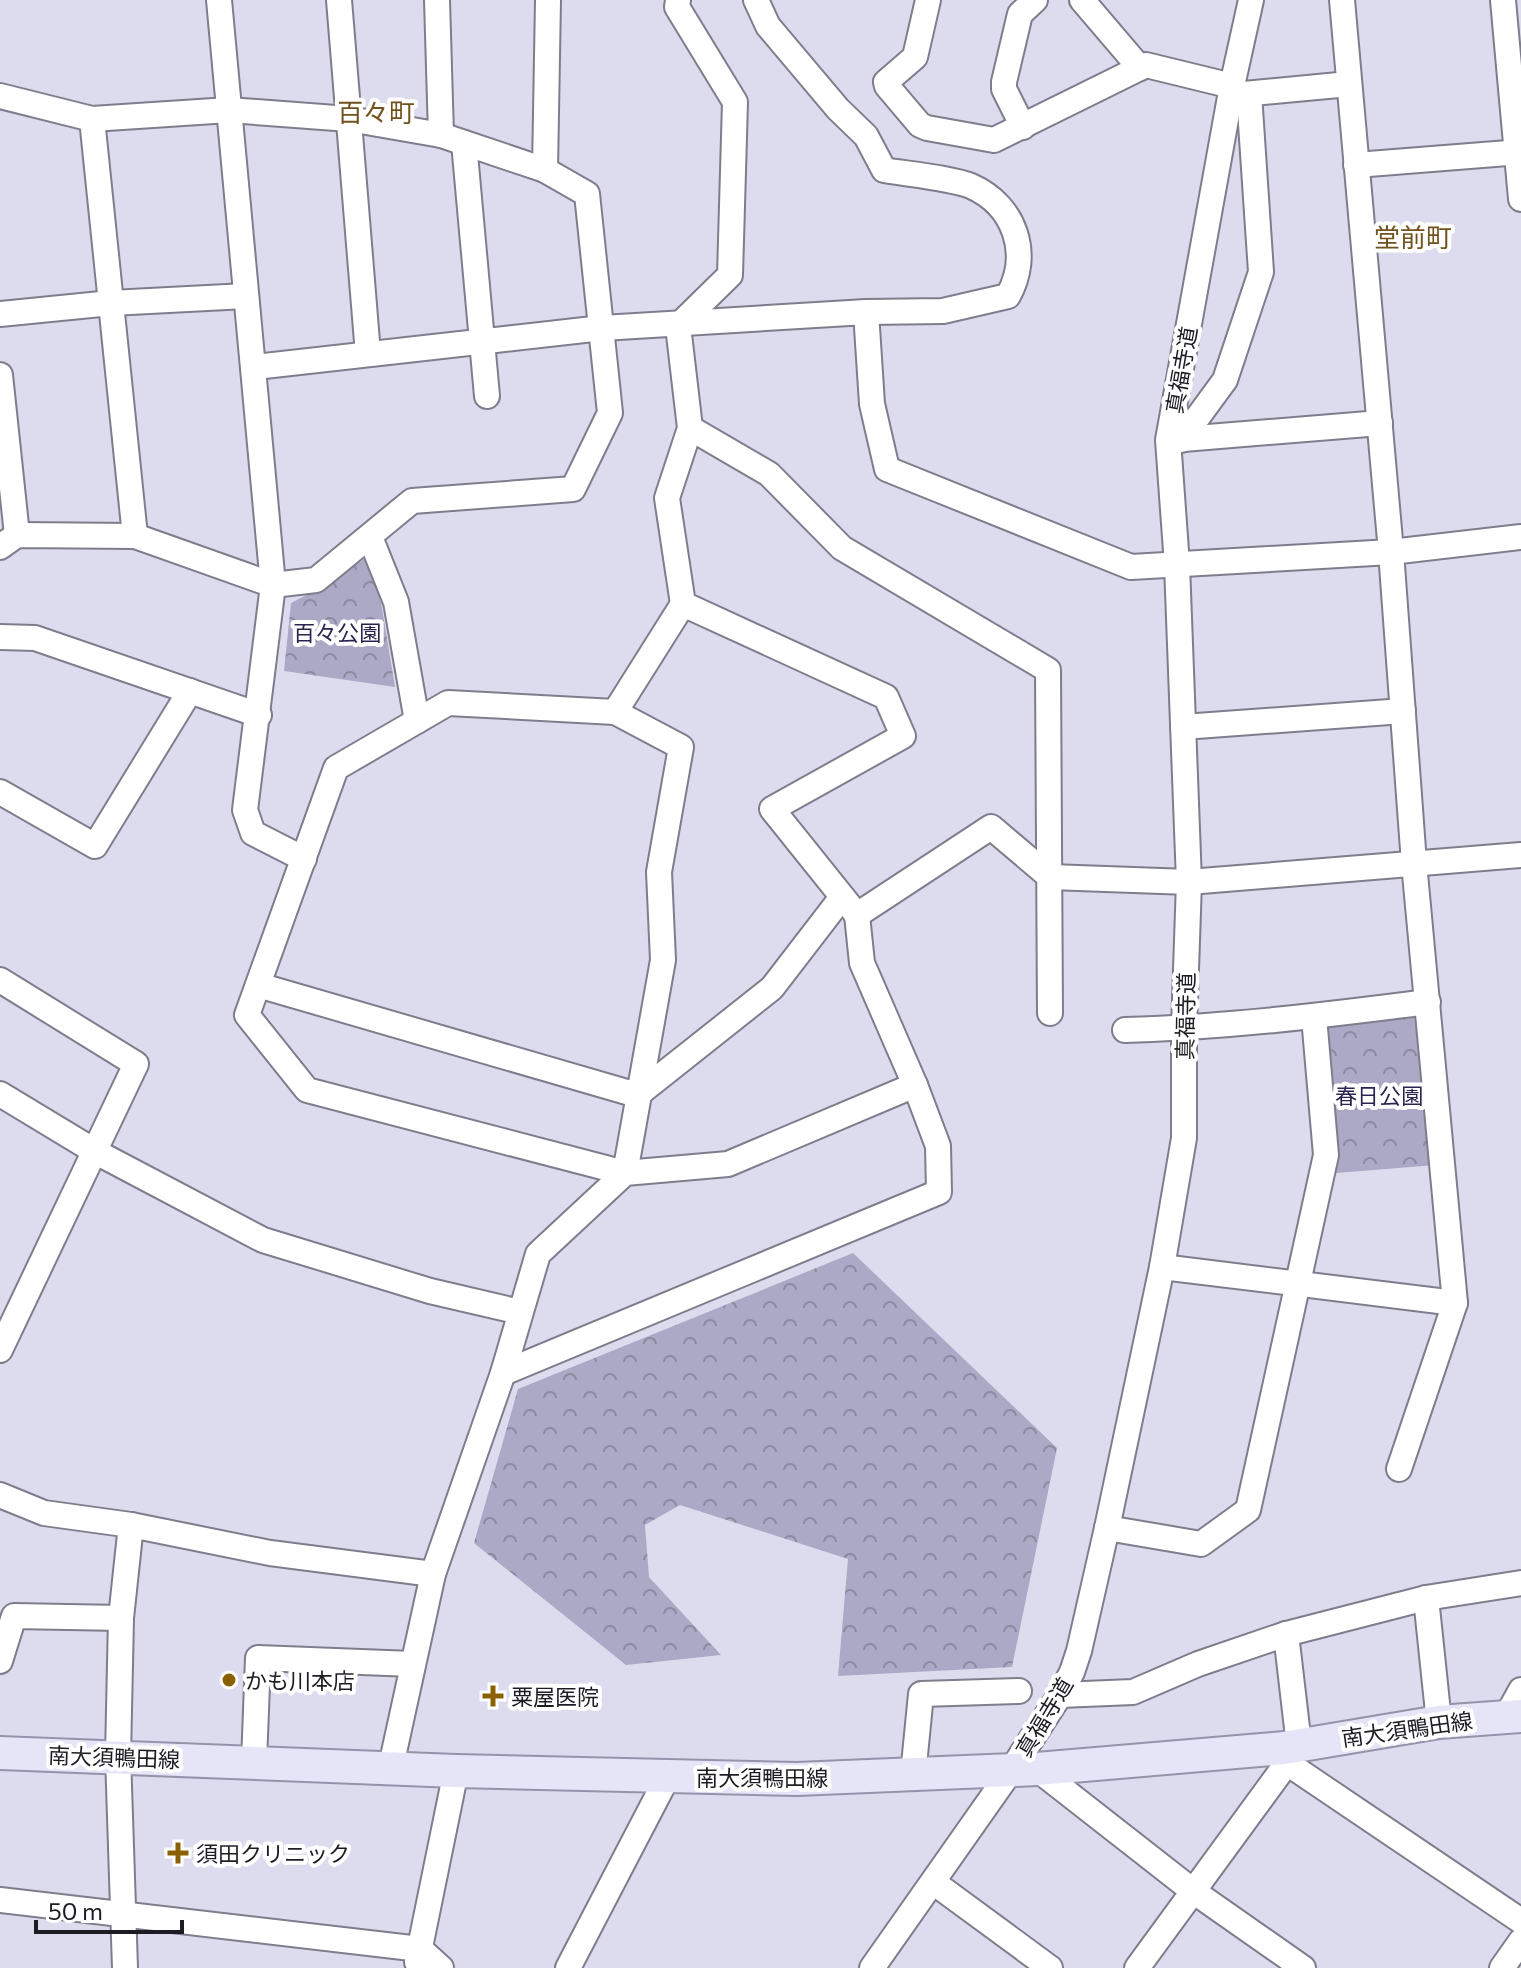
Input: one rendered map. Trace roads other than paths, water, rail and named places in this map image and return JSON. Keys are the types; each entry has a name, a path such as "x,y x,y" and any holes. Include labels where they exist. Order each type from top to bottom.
{"main road":[{"name":"南大須鴨田線","path":"0,1753 391,1766 456,1771 797,1779 1024,1769 1290,1752 1516,1708"}],"street":[{"path":"219,0 273,585 245,810 253,833 304,859"},
{"path":"339,0 368,354"},
{"path":"437,0 441,135"},
{"path":"545,170 548,0"},
{"path":"678,0 677,7 735,102 730,275 678,326"},
{"path":"255,367 602,328 678,326 866,312 943,311 1008,296 1015,283 1021,251 1013,227 998,204 971,186 884,170 866,136 838,109 768,26 756,0"},
{"path":"928,0 915,57 886,82 920,125 927,128 994,140 1151,64 1237,92 1349,84"},
{"path":"1023,127 1004,89 1004,82 1020,14 1035,0"},
{"path":"1082,0 1140,68"},
{"name":"真福寺道","path":"872,1968 933,1882 1024,1769 1079,1651 1162,1267 1184,1138 1189,882 1174,440 1251,0"},
{"path":"1342,0 1391,552 1414,863 1455,1303 1399,1469"},
{"path":"1503,0 1521,199"},
{"path":"1174,440 1225,380 1261,272 1237,92"},
{"path":"0,96 92,119 229,110 349,119 441,135 545,170 587,194 610,413 573,489 412,501 316,580 273,585 135,536 9,541 0,375"},
{"path":"92,119 135,536"},
{"path":"464,143 487,396"},
{"path":"1356,165 1519,152"},
{"path":"0,314 111,303 246,296"},
{"path":"866,312 872,404 887,469 1131,567 1391,552 1521,537"},
{"path":"615,712 683,604 667,498 690,428 678,326"},
{"path":"1174,440 1380,423"},
{"path":"690,428 769,474 842,548 1048,670 1050,1013"},
{"path":"370,537 396,602 417,721"},
{"path":"503,1373 939,1192 938,1146 862,963 850,906 772,809 903,736 886,697 683,604"},
{"path":"0,637 35,638 259,715"},
{"path":"0,792 95,846 190,691"},
{"path":"391,1766 433,1574 503,1373 538,1254 625,1173 663,960 659,872 681,747 615,712 448,703 336,768 247,1015 307,1090 625,1173 728,1164 915,1085"},
{"path":"1183,727 1403,711"},
{"path":"637,1095 772,988 850,906 991,827 1050,877 1189,882 1521,855"},
{"path":"0,980 136,1064 96,1152 9,1307 0,1350"},
{"path":"258,985 637,1095"},
{"path":"1125,1030 1314,1017 1428,1002"},
{"path":"1107,1528 1201,1544 1248,1510 1326,1155 1314,1017"},
{"path":"0,1094 96,1152 263,1240 430,1291 520,1312"},
{"path":"1162,1267 1455,1303"},
{"path":"0,1495 44,1513 131,1525 270,1553 433,1574"},
{"path":"125,1968 118,1756 121,1618 131,1525"},
{"path":"1060,1695 1133,1692 1198,1664 1286,1634 1426,1598 1521,1583"},
{"path":"1426,1598 1439,1722"},
{"path":"0,1661 14,1616 121,1618"},
{"path":"1137,1968 1290,1752 1286,1634"},
{"path":"254,1762 258,1658 413,1664"},
{"path":"913,1775 921,1694 1019,1691"},
{"path":"1290,1752 1521,1921"},
{"path":"1024,1769 1303,1968"},
{"path":"418,1958 456,1771"},
{"path":"568,1968 668,1776"},
{"path":"933,1882 1050,1968"},
{"path":"0,1900 418,1958 441,1968"},
{"path":"1502,1968 1521,1941"}],"place":[{"name":"かも川本店","path":"229,1680"},
{"name":"粟屋医院","path":"493,1696"},
{"name":"須田クリニック","path":"178,1853"}],"district":[{"name":"百々町","path":"376,111"},
{"name":"堂前町","path":"1413,236"}],"park label":[{"name":"百々公園","path":"337,632"},
{"name":"春日公園","path":"1379,1095"}]}
